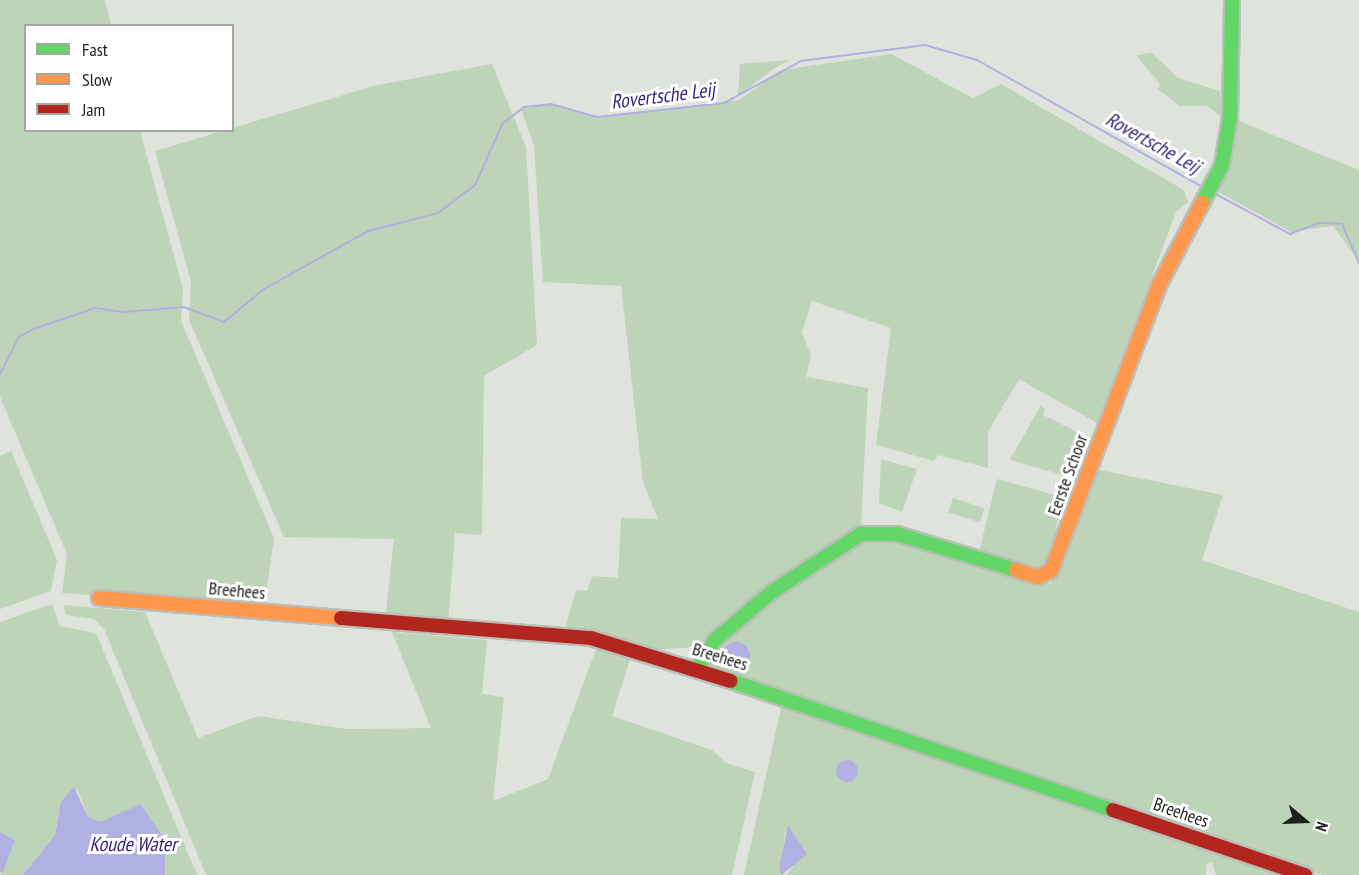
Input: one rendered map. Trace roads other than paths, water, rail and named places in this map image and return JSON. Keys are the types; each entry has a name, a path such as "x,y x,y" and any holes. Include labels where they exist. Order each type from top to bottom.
{"street":[{"name":"Eerste Schoor","path":"697,670 715,640 773,591 861,534 897,534 1038,577 1052,571 1159,285 1211,186 1229,133 1232,0"},
{"name":"Breehees","path":"99,598 591,638 697,670 1305,875"}],"water":[{"path":"736,642 746,646 750,656 746,666 736,670 726,666 722,656 726,646"},
{"path":"847,760 855,763 858,771 855,779 847,782 839,779 836,771 839,763"},
{"name":"Koude Water","path":"74,787 88,817 100,822 141,804 165,840 165,875 23,875 55,835 61,802"},
{"path":"788,825 807,854 782,875 779,869"},
{"path":"0,832 15,840 3,872 0,872"}],"waterway":[{"name":"Rovertsche Leij","path":"0,374 19,337 31,330 95,308 124,312 184,307 224,322 264,289 368,231 438,213 475,185 503,123 524,107 551,104 597,117 724,103 801,61 925,45 977,60 1204,188"},
{"name":"Rovertsche Leij","path":"1212,192 1290,234 1318,223 1342,224 1359,263"}]}
